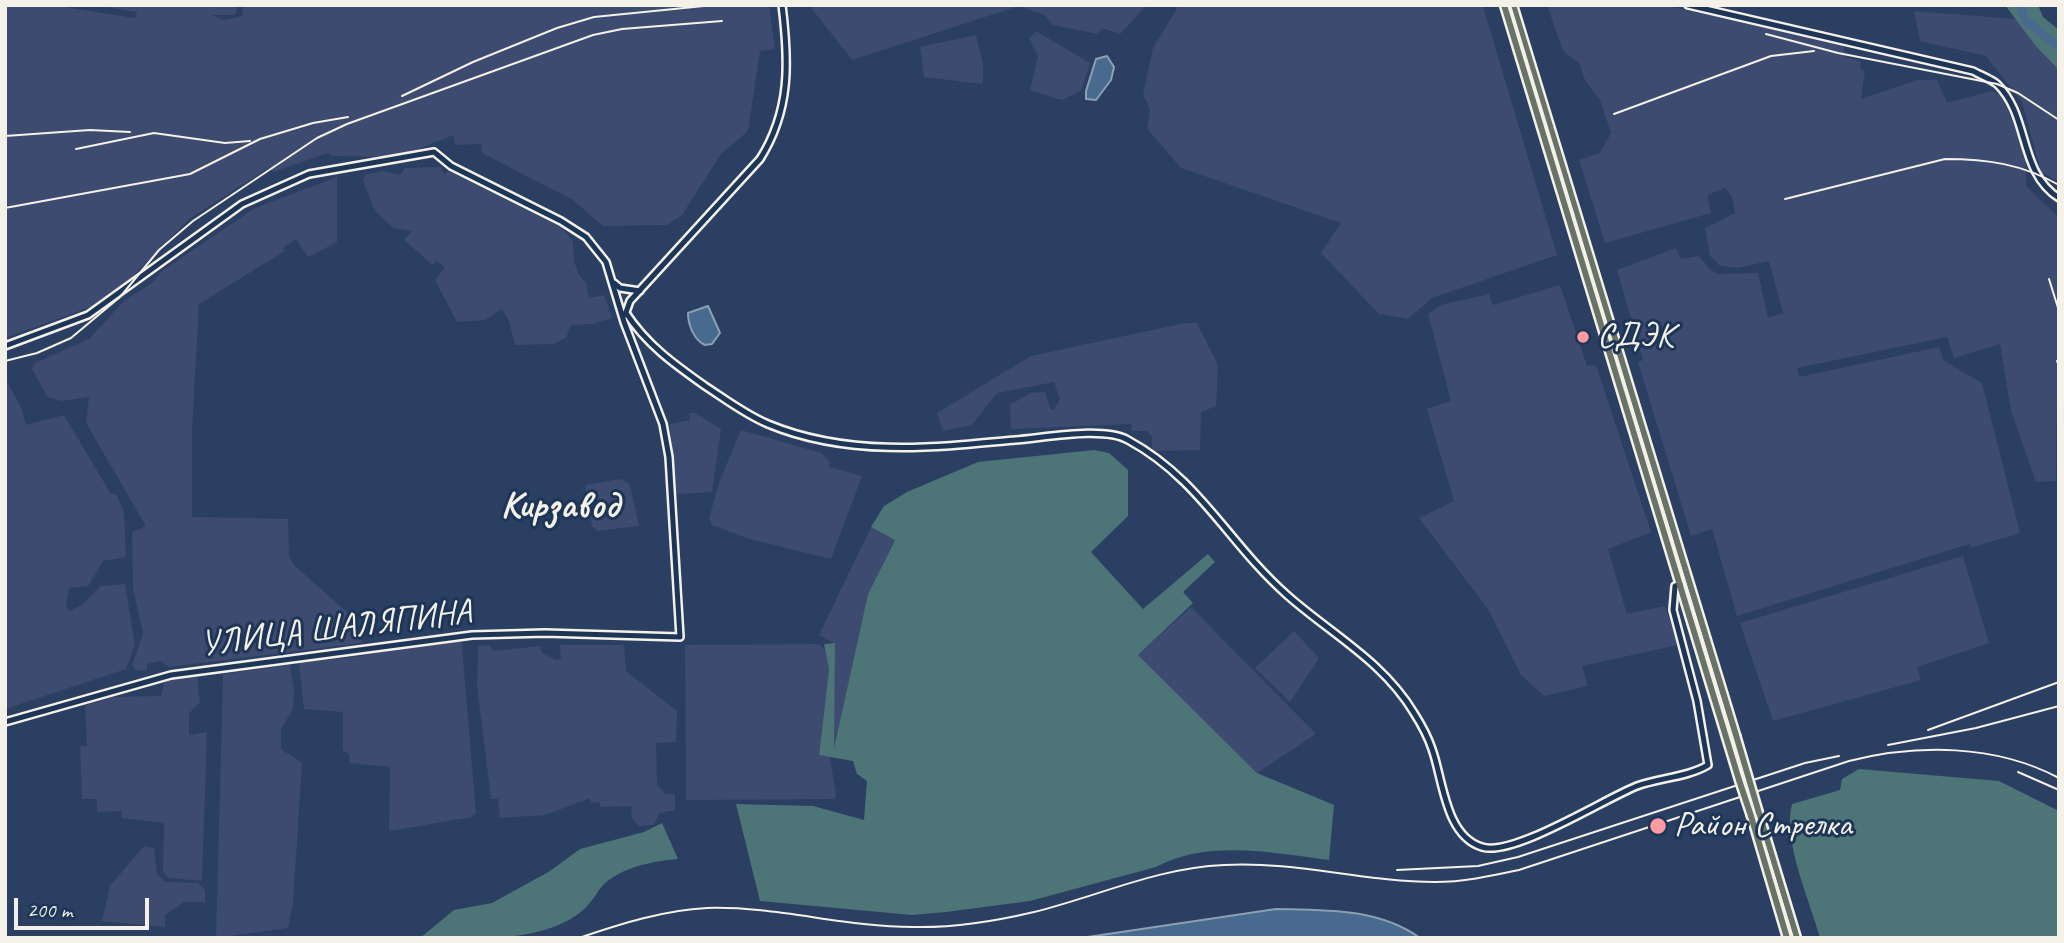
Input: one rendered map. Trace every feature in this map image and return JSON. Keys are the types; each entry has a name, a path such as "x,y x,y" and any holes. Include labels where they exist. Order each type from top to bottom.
{"main road":[{"path":"1504,5 1787,938"},
{"path":"1513,5 1797,938"}],"street":[{"path":"624,322 629,301 760,159 774,135 788,81 782,5"},
{"path":"1688,5 1973,71 1997,84 2012,109 2036,178 2059,198"},
{"path":"5,346 88,315 242,204 270,191 309,174 430,152 451,166 586,237 606,262 624,322"},
{"path":"614,283 620,288 641,291"},
{"path":"626,313 663,357 768,424 834,443 889,448 951,447 1065,436 1113,435 1126,439 1172,468 1288,596 1384,671 1401,690 1432,748 1448,809 1469,841 1491,849 1555,828 1608,798 1708,765 1697,701 1673,611 1675,586 1680,584"},
{"name":"УЛИЦА ШАЛЯПИНА","path":"5,722 173,675 472,635 545,633 680,637 669,457 663,424 624,322"}],"shaded area":[{"path":"5,5 68,5 70,8 135,18 137,12 95,5 238,5 235,15 211,15 224,20 243,16 242,5 769,5 775,49 760,51 748,131 721,154 682,215 667,225 603,226 573,200 482,153 481,144 455,145 453,135 399,157 332,156 328,153 273,172 270,167 189,219 129,280 91,307 5,338"},
{"path":"809,5 1147,5 1120,34 1102,28 1098,34 1053,25 1045,15 1019,6 852,60"},
{"path":"1179,5 1483,6 1557,255 1432,298 1408,319 1379,314 1321,253 1341,223 1181,168 1147,129 1150,109 1143,94 1153,48"},
{"path":"1547,5 1663,5 1843,45 1845,57 1861,61 1860,69 1865,71 1861,99 1918,80 1937,80 1947,103 1992,91 2002,96 2026,155 2026,186 2059,218 2056,481 2036,482 2011,411 2000,344 1954,358 1947,337 1797,368 1799,377 1939,347 1944,361 1982,383 2020,533 1973,547 1969,544 1737,616 1712,529 1691,536 1638,362 1643,360 1617,270 1676,248 1681,259 1699,256 1709,269 1718,274 1758,273 1768,318 1783,313 1769,261 1737,268 1721,266 1710,256 1705,228 1735,213 1732,196 1725,188 1707,195 1711,213 1605,243 1579,160 1600,153 1611,133 1600,100 1585,80 1579,63 1563,51"},
{"path":"1914,11 2016,19 2059,70 2059,182 2041,172 2022,102 1986,56 1920,41"},
{"path":"1036,31 1090,63 1081,91 1062,100 1030,90 1038,56 1029,39"},
{"path":"976,35 983,64 983,84 924,77 920,47"},
{"path":"1107,56 1114,67 1111,80 1096,100 1086,99 1096,59"},
{"path":"441,167 444,174 449,171 561,227 573,242 574,261 578,273 586,283 589,298 604,295 612,318 592,324 571,325 566,338 553,344 515,345 509,321 502,309 485,320 457,322 435,280 445,267 436,261 433,265 404,240 412,231 393,228 375,211 363,181 365,175 382,171 400,175 405,168"},
{"path":"337,177 337,242 308,257 296,239 283,248 285,251 199,304 192,429 192,517 288,519 289,556 293,564 348,613 362,636 362,643 169,667 160,661 147,664 147,670 136,671 132,665 143,634 133,588 132,532 146,526 86,423 89,397 61,401 48,397 32,369 35,363 89,339 124,301 152,283 162,271 255,208"},
{"path":"1560,285 1587,366 1596,365 1651,532 1608,549 1627,614 1665,606 1678,645 1582,666 1588,686 1544,696 1521,675 1488,609 1419,518 1454,501 1427,409 1451,401 1428,314 1441,305 1489,294 1493,305"},
{"path":"708,306 720,333 712,344 705,345 692,332 688,313"},
{"path":"1185,323 1197,323 1218,365 1216,406 1201,412 1200,450 1152,451 1152,436 1147,431 1132,431 1131,424 1011,429 1010,405 1030,393 1045,392 1050,408 1054,410 1060,399 1054,382 997,393 972,425 943,431 937,413 1031,356"},
{"path":"5,378 21,407 26,425 64,415 111,494 116,494 124,512 126,557 103,561 88,586 69,588 66,605 70,611 83,604 101,586 125,584 135,645 126,669 5,709"},
{"path":"689,413 695,413 721,429 712,492 676,494 670,424 690,420"},
{"path":"741,430 821,453 830,462 829,467 862,476 831,559 749,539 712,525 709,518 720,480"},
{"path":"620,479 628,483 631,490 639,526 597,531 592,526 585,485"},
{"path":"871,527 895,539 868,594 833,753 835,644 819,635"},
{"path":"1963,556 1989,643 1917,667 1921,680 1773,721 1740,623"},
{"path":"1191,607 1316,734 1257,773 1138,655"},
{"path":"1294,631 1319,658 1290,702 1255,668"},
{"path":"461,636 476,813 472,817 389,831 390,767 350,763 349,754 343,750 343,712 304,709 299,663 362,656"},
{"path":"819,644 826,652 829,668 819,754 830,756 836,796 834,799 686,800 685,645"},
{"path":"489,645 494,651 540,646 542,653 556,660 561,659 560,645 624,645 626,671 677,711 676,742 656,743 657,785 666,794 675,794 675,810 660,813 653,825 639,826 632,818 631,806 600,807 600,802 591,803 590,798 545,815 500,818 498,799 491,799 477,686 478,646"},
{"path":"290,665 294,690 293,709 281,729 281,749 302,763 293,903 288,928 216,938 223,674"},
{"path":"197,677 200,702 189,713 189,735 207,732 202,881 169,878 163,872 164,823 121,818 122,811 97,812 97,799 82,799 80,746 87,746 85,705 113,697 161,696 165,681"},
{"path":"144,846 154,848 157,874 166,882 198,883 205,890 205,902 184,902 165,915 165,927 102,921 110,886"},
{"path":"1276,909 1332,911 1369,916 1404,928 1420,938 1081,938"}],"green space":[{"path":"2005,5 2038,5 2043,17 2059,30 2059,70 2035,45"},
{"path":"1094,450 1109,453 1128,470 1128,516 1091,552 1143,609 1208,554 1215,562 1183,592 1193,603 1138,655 1257,773 1334,805 1329,860 1241,850 1197,853 1156,867 1030,901 912,915 760,901 736,804 813,806 864,820 867,781 857,774 853,761 819,755 829,669 824,644 835,643 834,748 868,594 895,540 871,527 884,506 907,492 978,462"},
{"path":"1859,769 1999,781 2059,811 2059,938 1820,938 1794,852 1790,819 1792,804 1840,790 1842,779"},
{"path":"662,823 678,859 646,864 615,876 606,882 586,907 569,920 534,933 516,936 420,938 454,910 492,903 550,871 580,849 644,832"}],"waterway":[{"path":"2020,5 2026,21 2059,47"}],"tram line":[{"path":"1510,5 1793,938"}],"railway":[{"path":"402,96 473,62 557,28 594,17 714,5"},
{"path":"5,361 37,353 71,338 120,297 159,250 193,221 317,138 347,124 593,35 622,29 722,21"},
{"path":"1766,34 1838,53 1997,84 2018,93 2059,120"},
{"path":"1614,114 1771,56 1814,51"},
{"path":"5,208 190,174 260,139 313,123 348,117"},
{"path":"5,136 90,130 130,132"},
{"path":"76,149 154,133 225,143 250,141"},
{"path":"1785,199 1945,159 2004,164 2031,172 2059,185"},
{"path":"2049,279 2059,311"},
{"path":"2057,361 2059,366"},
{"path":"1928,730 2059,682"},
{"path":"1888,745 1976,728 2059,706"},
{"path":"579,938 658,915 707,908 759,910 887,926 959,925 1034,912 1175,871 1224,865 1277,866 1409,881 1467,880 1519,870 1849,761 1902,752 1955,750 1982,753 2034,767 2059,778"},
{"path":"1397,870 1478,866 1518,857 1805,763 1839,756"},
{"path":"2018,772 2059,790"}],"place":[{"name":"СДЭК","path":"1583,337"},
{"name":"Район Стрелка","path":"1658,826"}],"district":[{"name":"Кирзавод","path":"560,507"}]}
